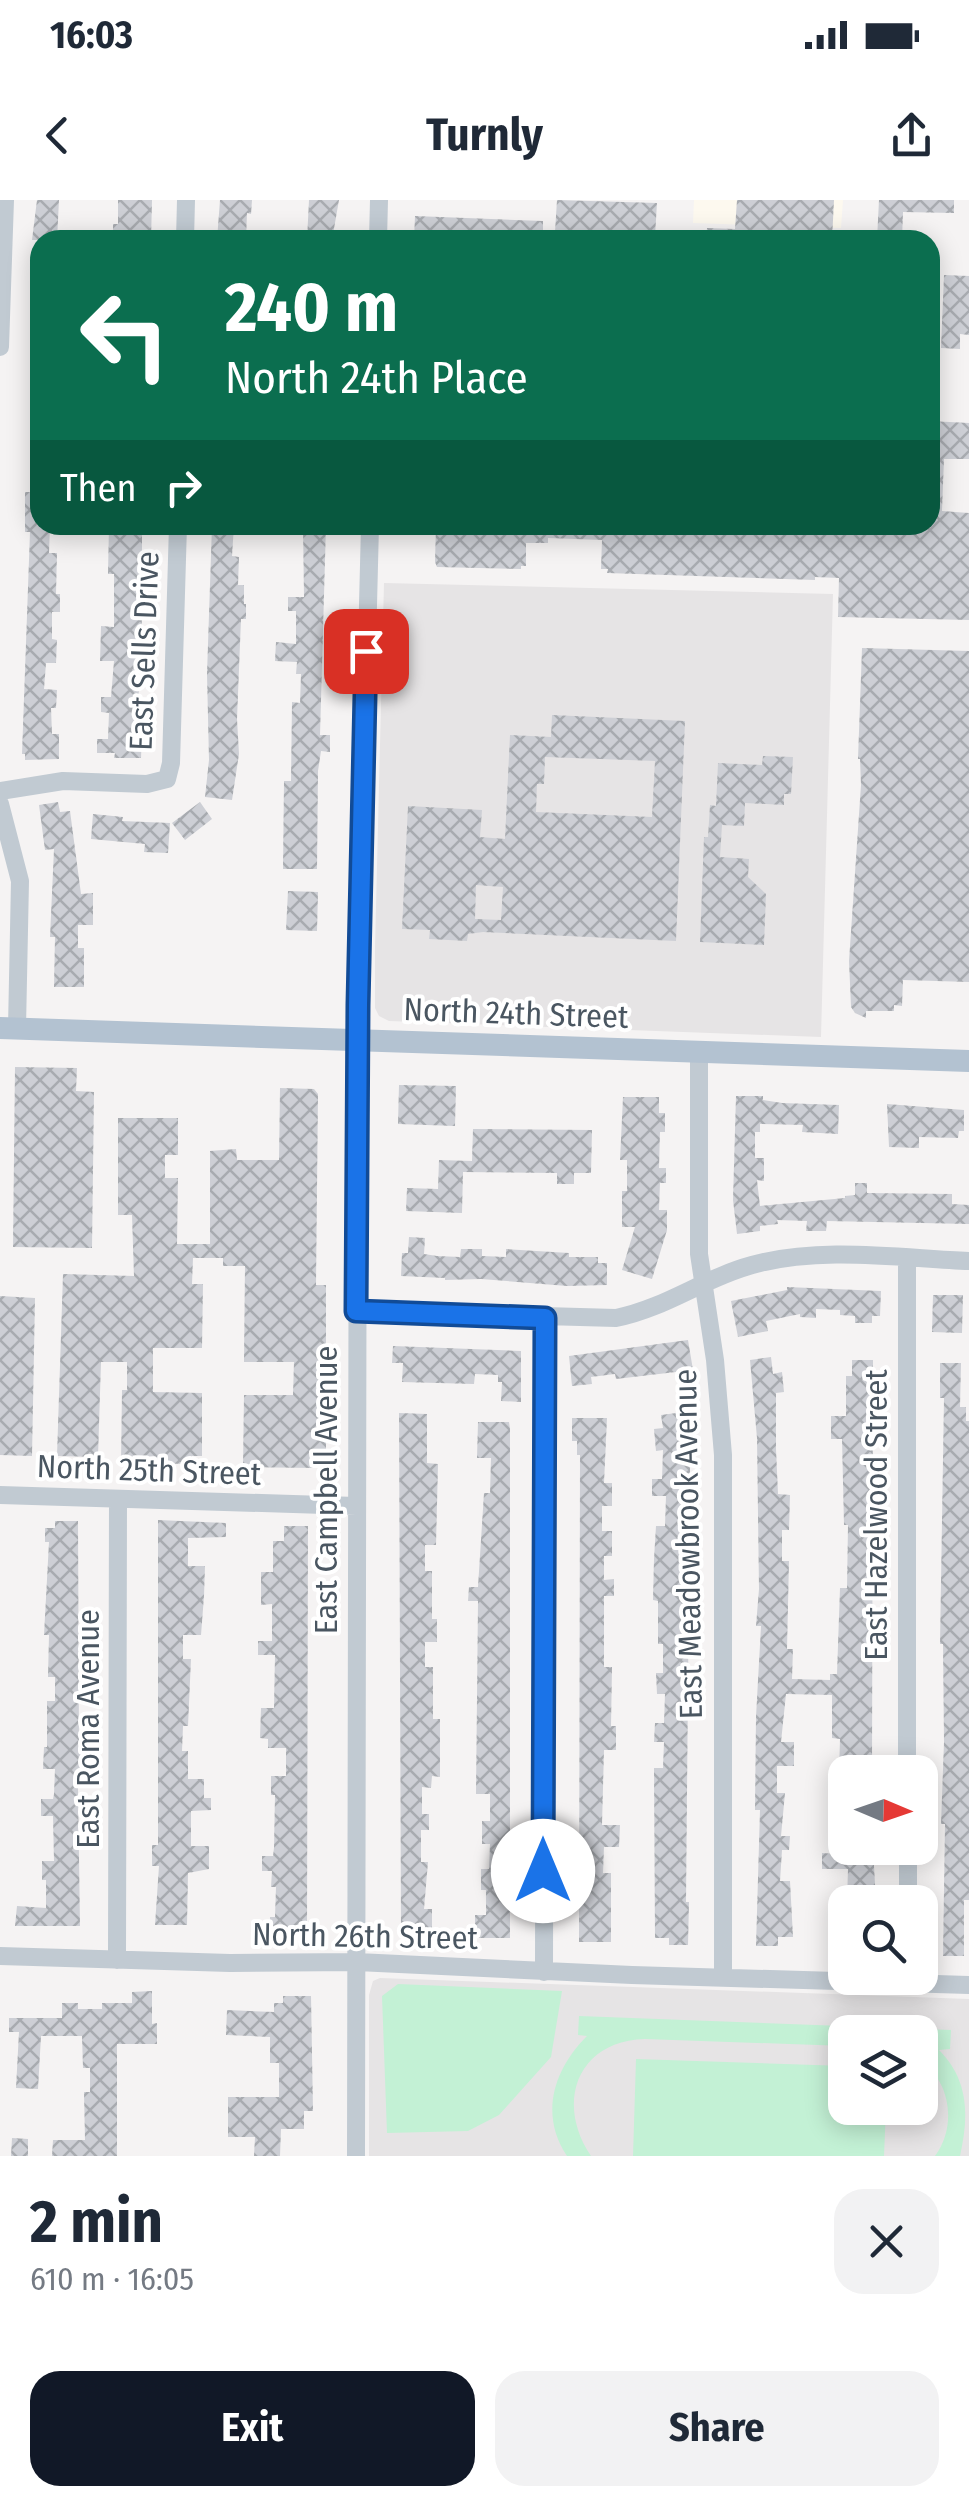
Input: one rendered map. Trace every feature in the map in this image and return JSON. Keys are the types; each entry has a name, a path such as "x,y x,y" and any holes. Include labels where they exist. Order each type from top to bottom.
{"main road":[{"name":"North 24th Street","path":"8,1028 969,1062"}],"street":[{"path":"0,346 4,200"},
{"path":"185,230 186,200"},
{"path":"378,230 379,200"},
{"name":"East Sells Drive","path":"0,791 52,782 148,784 167,779 172,763 178,535"},
{"name":"East Campbell Avenue","path":"356,2156 358,1040 370,535"},
{"path":"0,804 20,882 8,1028"},
{"name":"East Meadowbrook Avenue","path":"699,1052 697,1216 701,1285 715,1360 723,1455 723,1976"},
{"path":"356,1311 593,1320 646,1312 721,1274 788,1256 969,1261"},
{"name":"East Hazelwood Street","path":"907,1258 908,1755"},
{"path":"544,1972 545,1318"},
{"name":"North 25th Street","path":"0,1496 356,1506"},
{"name":"East Roma Avenue","path":"116,1960 118,1499"},
{"name":"North 26th Street","path":"0,1956 357,1962 544,1972 828,1978"},
{"name":"North 26th Street","path":"938,1982 969,1985"}],"shaded area":[{"path":"694,200 843,200 841,228 693,223"},
{"path":"384,583 833,594 821,1037 389,1021 379,1016 375,1008 375,948"},
{"path":"380,1978 969,1999 969,2156 369,2156 369,1995 373,1981"}],"green space":[{"path":"398,1984 562,1991 551,2057 499,2115 468,2131 387,2133 382,1996"},
{"path":"579,2016 828,2025 828,2045 645,2039 622,2042 603,2051 579,2078 574,2096 575,2116 591,2156 567,2156 558,2140 552,2108 559,2077 587,2036 578,2035"},
{"path":"938,2030 951,2030 950,2049 939,2050 956,2074 964,2099 960,2156 935,2156 948,2118 939,2080"},
{"path":"636,2059 828,2065 828,2125 885,2125 884,2156 633,2156"}],"building":[{"path":"37,200 59,200 58,230 33,230"},
{"path":"118,200 152,200 151,230 113,230 113,224 118,224"},
{"path":"220,200 252,200 246,230 218,230"},
{"path":"309,200 339,200 334,230 308,230"},
{"path":"557,200 657,203 655,230 555,230"},
{"path":"737,200 834,200 832,230 707,230 735,229"},
{"path":"879,200 954,200 954,213 903,212 902,230 878,230"},
{"path":"415,216 543,221 543,230 414,230"},
{"path":"944,275 969,276 969,335 960,334 960,349 941,348"},
{"path":"940,422 969,423 969,459 944,459 942,511 969,513 969,620 838,617 839,578 607,573 608,569 601,569 602,540 548,538 548,543 526,543 526,566 521,569 437,567 436,535 940,535"},
{"path":"25,492 30,492 30,532 25,532"},
{"path":"30,532 50,535 49,553 57,553 56,594 60,594 60,612 52,612 56,663 46,663 44,689 57,690 56,708 51,708 52,734 59,734 59,759 25,760 22,754"},
{"path":"109,535 142,535 137,733 142,733 141,758 114,758 115,753 97,753 97,739 108,739 109,713 101,712 101,697 111,697 114,661 100,661 101,626 114,627 114,574 108,574"},
{"path":"212,535 233,535 232,556 239,557 238,585 244,585 246,619 241,619 239,754 232,800 205,797 209,760 207,674"},
{"path":"303,535 326,535 320,735 330,735 330,752 321,751 318,771 317,869 283,869 284,781 291,781 292,702 300,703 301,674 296,674 297,662 275,661 276,642 296,644 296,611 288,611 288,597 304,597"},
{"path":"862,648 969,651 969,982 903,980 902,1006 894,1005 894,1011 866,1011 866,1018 851,1007 849,961 861,785 858,759"},
{"path":"552,715 685,721 676,941 483,932 468,934 467,941 429,939 430,930 402,929 408,806 482,810 480,837 505,839 510,735 551,737","holes":["545,757 655,761 652,817 536,812 537,784 544,784","476,885 503,887 501,920 475,919"]},
{"path":"763,756 793,757 791,794 784,794 784,805 745,803 744,826 722,825 720,857 749,859 748,877 766,894 764,945 700,942 704,837 708,837 710,805 716,806 718,763 762,765"},
{"path":"58,802 60,812 70,811 81,894 93,893 93,925 78,925 78,948 84,948 84,987 54,987 55,937 50,937 54,849 45,850 39,805"},
{"path":"200,802 212,819 185,840 172,823"},
{"path":"93,814 123,817 122,821 170,823 168,853 144,852 145,844 91,839"},
{"path":"288,891 318,892 317,931 286,930"},
{"path":"15,1067 77,1068 76,1091 94,1092 92,1248 13,1247"},
{"path":"399,1085 456,1086 455,1126 398,1124"},
{"path":"280,1088 314,1089 318,1094 316,1285 326,1285 326,1457 316,1457 316,1468 243,1467 244,1395 293,1395 294,1362 244,1362 245,1266 223,1266 223,1258 193,1258 192,1284 203,1284 202,1348 153,1348 153,1392 202,1393 202,1456 192,1456 192,1464 121,1463 122,1390 127,1390 127,1362 101,1362 98,1457 57,1456 63,1274 134,1276 132,1215 118,1215 118,1118 178,1118 178,1155 165,1155 165,1178 178,1178 177,1244 210,1244 210,1151 236,1149 237,1160 279,1160"},
{"path":"736,1096 839,1105 838,1134 802,1132 803,1125 760,1124 760,1132 755,1132 755,1158 764,1158 764,1181 757,1180 760,1206 845,1198 855,1195 855,1183 867,1183 867,1193 952,1194 952,1204 969,1205 969,1224 827,1221 826,1231 806,1231 807,1221 777,1220 778,1224 760,1226 760,1231 737,1234 733,1200"},
{"path":"623,1097 659,1097 659,1113 665,1113 659,1168 666,1168 666,1183 660,1183 659,1210 667,1210 667,1230 652,1279 622,1270 635,1227 622,1227 622,1191 627,1191 627,1160 620,1160"},
{"path":"887,1104 964,1110 964,1131 959,1131 958,1138 919,1137 919,1148 889,1147"},
{"path":"473,1129 592,1130 591,1173 574,1173 574,1184 557,1184 557,1173 463,1172 462,1213 406,1211 407,1188 438,1189 439,1160 472,1161"},
{"path":"409,1237 425,1238 424,1254 437,1256 460,1257 461,1249 482,1249 482,1256 506,1257 506,1249 598,1257 598,1263 607,1263 607,1285 401,1276 402,1253 408,1253"},
{"path":"787,1287 881,1291 880,1316 872,1316 872,1323 855,1323 855,1316 840,1315 840,1310 816,1309 816,1318 800,1314 766,1321 768,1331 738,1337 731,1301"},
{"path":"933,1295 963,1295 962,1333 932,1332"},
{"path":"0,1296 35,1298 32,1456 0,1455"},
{"path":"688,1340 693,1370 616,1379 615,1374 591,1377 592,1384 572,1386 569,1356"},
{"path":"393,1346 521,1351 521,1402 501,1401 502,1382 498,1382 498,1375 475,1374 474,1384 402,1382 403,1363 392,1363"},
{"path":"771,1357 773,1374 782,1372 784,1392 776,1393 776,1449 778,1494 790,1495 789,1530 782,1530 782,1561 789,1561 787,1649 793,1649 792,1679 830,1680 830,1674 837,1674 840,1588 847,1588 848,1525 844,1525 842,1439 831,1439 831,1416 846,1416 846,1376 852,1376 852,1360 873,1360 872,1755 840,1755 840,1739 832,1738 832,1695 786,1694 781,1742 794,1742 794,1766 777,1766 777,1793 785,1793 781,1836 790,1836 789,1850 782,1850 780,1881 790,1881 793,1937 778,1937 778,1946 756,1946 760,1810 755,1810 756,1717 761,1626 756,1626 757,1438 750,1360"},
{"path":"940,1363 961,1363 960,1407 966,1407 969,1421 969,1900 964,1900 964,1956 943,1956 945,1824 941,1824 944,1742 940,1644 944,1398 940,1398"},
{"path":"684,1412 690,1468 688,1945 669,1945 669,1938 655,1938 654,1768 663,1768 664,1742 654,1742 655,1723 664,1723 665,1694 657,1694 656,1673 663,1673 663,1644 658,1644 658,1601 653,1600 654,1559 656,1526 665,1526 666,1496 652,1496 652,1479 662,1479 663,1450 656,1451 654,1429 663,1428 661,1415"},
{"path":"399,1413 427,1414 427,1463 438,1464 436,1545 425,1545 425,1571 432,1571 432,1619 437,1619 437,1642 425,1642 425,1667 433,1667 433,1719 440,1719 440,1777 432,1776 431,1788 422,1787 422,1814 429,1814 429,1830 421,1830 421,1862 428,1862 424,1909 432,1909 432,1933 401,1933"},
{"path":"572,1418 607,1418 604,1483 612,1483 612,1506 602,1506 602,1531 612,1531 612,1556 604,1556 604,1580 614,1579 614,1596 604,1596 604,1667 612,1667 611,1726 616,1726 616,1750 604,1750 602,1825 620,1825 619,1847 604,1847 603,1873 611,1873 611,1942 579,1942 580,1455 577,1441 572,1441"},
{"path":"478,1422 509,1422 510,1429 510,1938 475,1938 475,1915 486,1915 481,1869 489,1869 490,1844 482,1844 482,1821 490,1821 490,1794 476,1794 478,1601 468,1601 469,1587 478,1587 484,1493 490,1493 491,1458 477,1458"},
{"path":"158,1520 226,1523 226,1537 188,1538 188,1566 205,1566 201,1635 183,1635 183,1659 191,1659 188,1726 183,1726 182,1751 188,1751 188,1779 204,1779 204,1798 211,1798 211,1810 191,1811 191,1846 209,1846 209,1869 188,1873 187,1925 155,1925 159,1866 152,1866 152,1845 158,1845"},
{"path":"55,1521 78,1521 79,1747 85,1747 85,1770 79,1770 78,1787 80,1926 15,1926 17,1906 46,1908 42,1861 54,1861 53,1816 41,1816 41,1799 53,1799 54,1794 55,1769 43,1769 47,1701 55,1701 55,1677 48,1677 49,1635 44,1635 49,1542 45,1542 45,1528 55,1528"},
{"path":"284,1526 308,1526 307,1933 270,1933 276,1887 271,1887 272,1871 262,1871 262,1856 273,1856 274,1848 275,1795 271,1795 271,1776 286,1776 286,1748 268,1748 268,1739 260,1738 261,1708 274,1708 275,1655 258,1655 258,1641 272,1641 272,1604 261,1605 261,1572 273,1572 273,1541 284,1541"},
{"path":"822,1853 828,1853 828,1865 874,1865 875,1885 848,1885 848,1869 822,1869"},
{"path":"152,1991 152,2024 157,2023 157,2044 117,2044 117,2156 52,2156 53,2140 85,2140 84,2092 90,2092 90,2068 83,2068 82,2036 41,2036 38,2089 16,2088 19,2032 9,2032 9,2018 62,2018 62,2003 78,2003 78,2009 102,2009 102,2003 132,2003 132,1992"},
{"path":"283,1996 311,1996 313,2111 304,2111 304,2129 281,2129 280,2156 254,2156 255,2137 228,2137 228,2097 279,2097 279,2063 270,2063 270,2037 226,2035 227,2010 274,2012 274,2003 283,2003"},
{"path":"12,2138 28,2139 28,2156 11,2156"}],"route":[{"path":"366,651 356,1311 545,1318 543,1871"}]}
